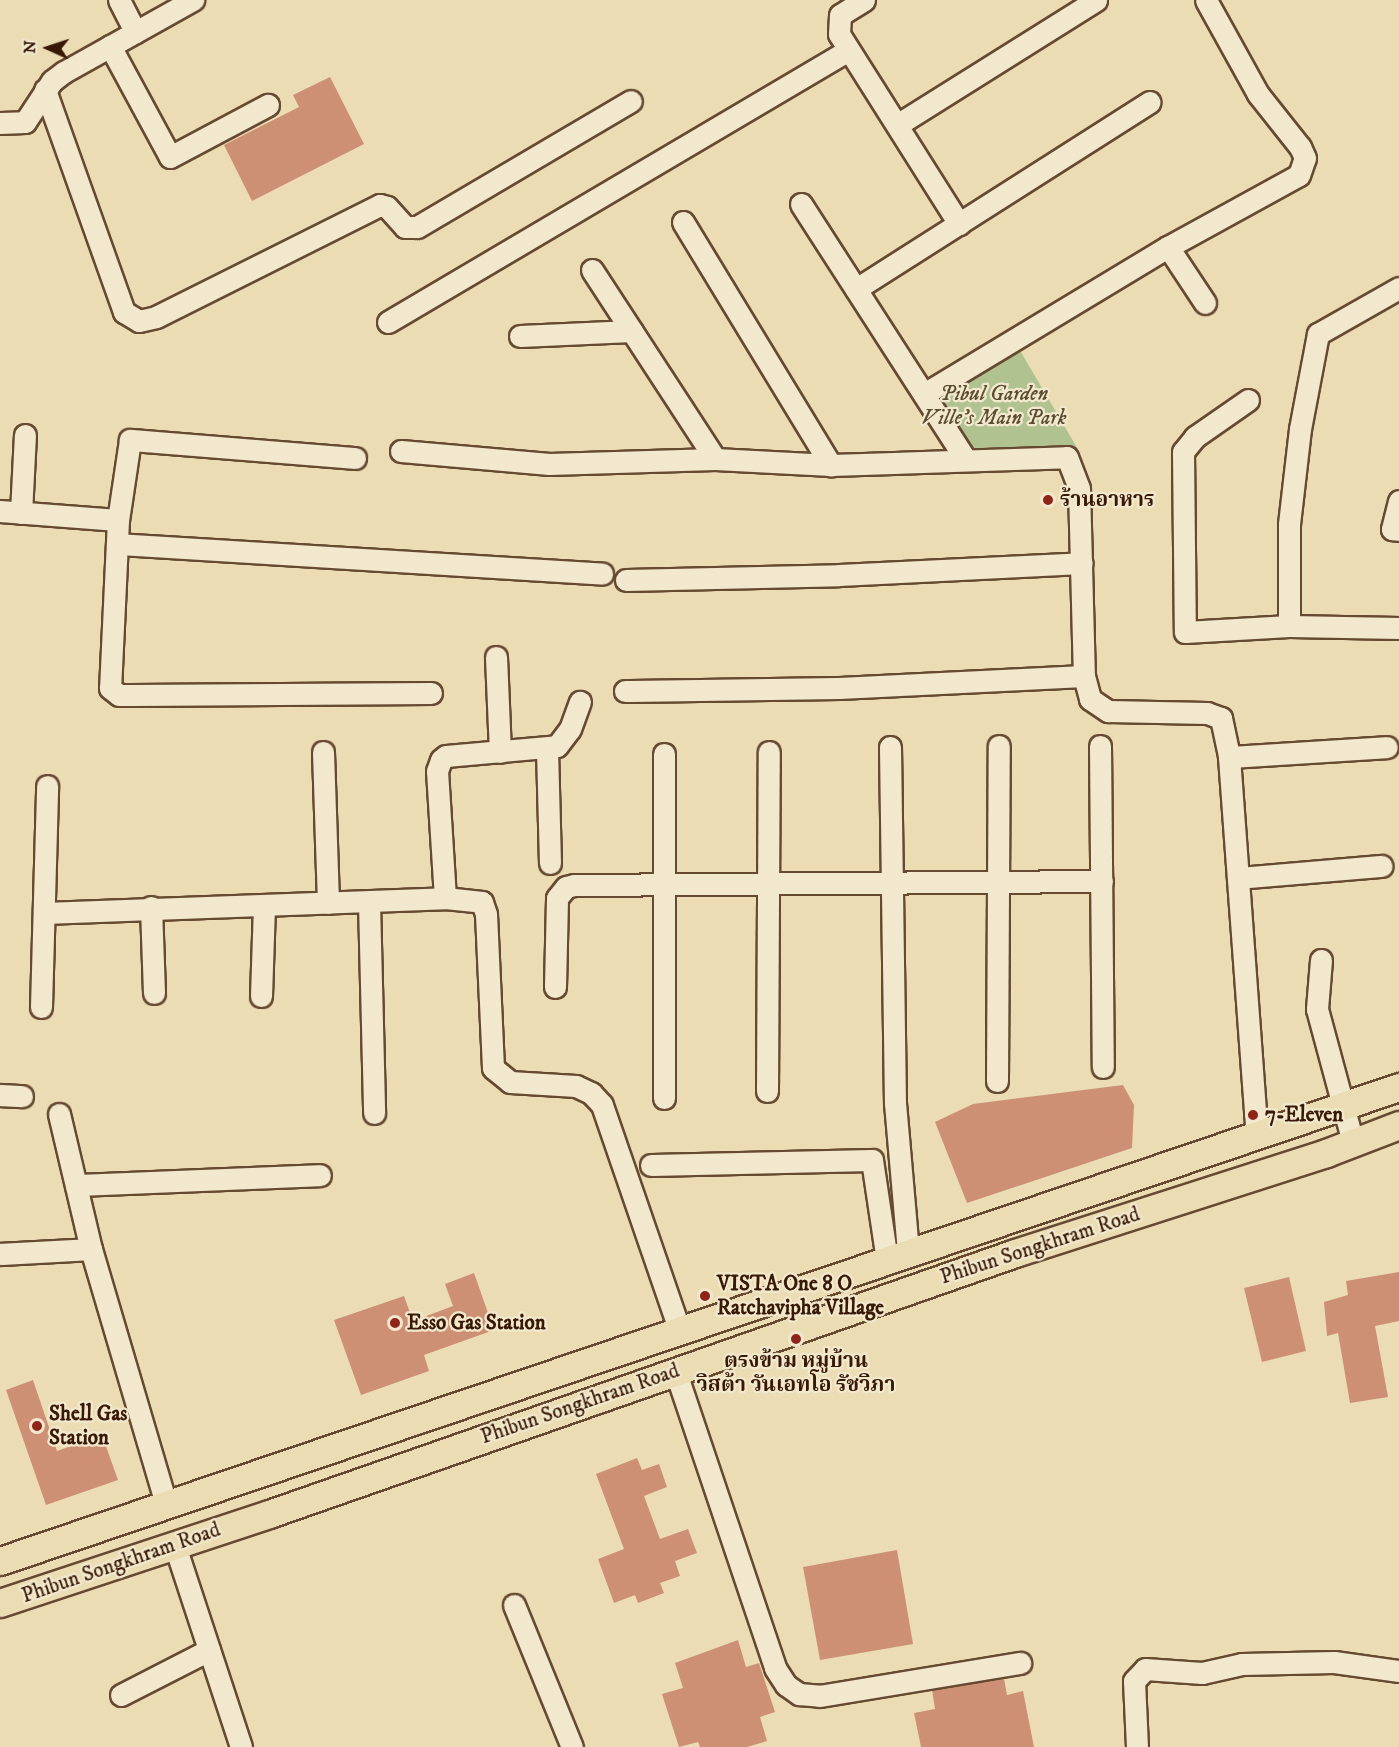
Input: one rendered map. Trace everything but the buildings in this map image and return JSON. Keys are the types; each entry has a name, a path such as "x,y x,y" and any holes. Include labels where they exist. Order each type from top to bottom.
{"main road":[{"name":"Phibun Songkhram Road","path":"0,1561 679,1329 1399,1087"},
{"name":"Phibun Songkhram Road","path":"0,1603 174,1543 269,1514 1015,1252 1399,1125"},
{"path":"166,1504 174,1543"}],"street":[{"path":"119,0 135,32"},
{"path":"0,123 25,122 45,90 64,72 193,0"},
{"path":"864,0 840,15 837,26 848,51 959,224"},
{"path":"897,125 1096,0"},
{"path":"924,394 1168,247 1299,175 1305,158 1300,147 1258,94 1206,0"},
{"path":"110,46 170,157 268,105"},
{"path":"388,322 848,51"},
{"path":"45,90 124,312 139,321 156,317 380,205 387,207 405,227 417,227 631,101"},
{"path":"856,289 1150,102"},
{"path":"801,204 965,458"},
{"path":"683,222 831,465"},
{"path":"1168,247 1205,303"},
{"path":"592,270 715,459"},
{"path":"1289,626 1289,524 1300,429 1318,334 1399,288"},
{"path":"520,336 632,332"},
{"path":"1248,400 1195,437 1183,452 1185,632 1289,626 1399,628"},
{"path":"21,513 25,435"},
{"path":"355,458 130,440 118,520 109,680 112,692 431,693"},
{"path":"401,451 549,464 715,459 831,465 965,458 1067,457 1079,488 1084,676 1090,699 1108,711 1216,714 1221,717 1229,757 1257,1134"},
{"path":"1399,501 1392,529 1399,530"},
{"path":"0,511 118,520"},
{"path":"118,544 602,574"},
{"path":"626,580 839,575 1082,563"},
{"path":"496,657 500,752"},
{"path":"625,691 839,688 1084,676"},
{"path":"445,898 437,771 441,760 446,756 547,748 562,741 580,702"},
{"path":"997,1081 999,746"},
{"path":"1100,746 1103,1067"},
{"path":"890,747 898,1256"},
{"path":"1229,757 1388,747"},
{"path":"547,748 550,863"},
{"path":"322,752 328,903"},
{"path":"767,1091 769,752"},
{"path":"664,754 664,1098"},
{"path":"41,1007 47,786"},
{"path":"1238,878 1382,866"},
{"path":"555,987 557,898 561,891 574,885 1102,881"},
{"path":"44,913 151,907 445,898 482,902 486,914 493,1068 510,1082 576,1086 591,1093 602,1105 679,1329"},
{"path":"369,902 374,1113"},
{"path":"261,996 264,905"},
{"path":"151,907 154,993"},
{"path":"1321,960 1316,1001 1353,1142"},
{"path":"0,1095 22,1096"},
{"path":"59,1114 91,1249 166,1504"},
{"path":"651,1165 872,1160 898,1256"},
{"path":"76,1185 320,1175"},
{"path":"0,1254 91,1249"},
{"path":"675,1370 775,1668 786,1685 799,1694 819,1696 1020,1663"},
{"path":"174,1543 242,1747"},
{"path":"514,1605 572,1747"},
{"path":"120,1695 209,1650"},
{"path":"1137,1747 1134,1681 1145,1669 1202,1673 1242,1664 1334,1662 1399,1671"}],"green space":[{"name":"Pibul Garden Ville's Main Park","path":"1012,337 1079,451 968,455 928,391"}],"place":[{"name":"ร้านอาหาร","path":"1048,500"},
{"name":"7-Eleven","path":"1253,1115"},
{"name":"VISTA One 8 O Ratchavipha Village","path":"705,1296"},
{"name":"Esso Gas Station","path":"395,1323"},
{"name":"ตรงข้าม หมู่บ้าน วิสต้า วันเอทโอ รัชวิภา","path":"796,1339"},
{"name":"Shell Gas Station","path":"37,1426"}]}
